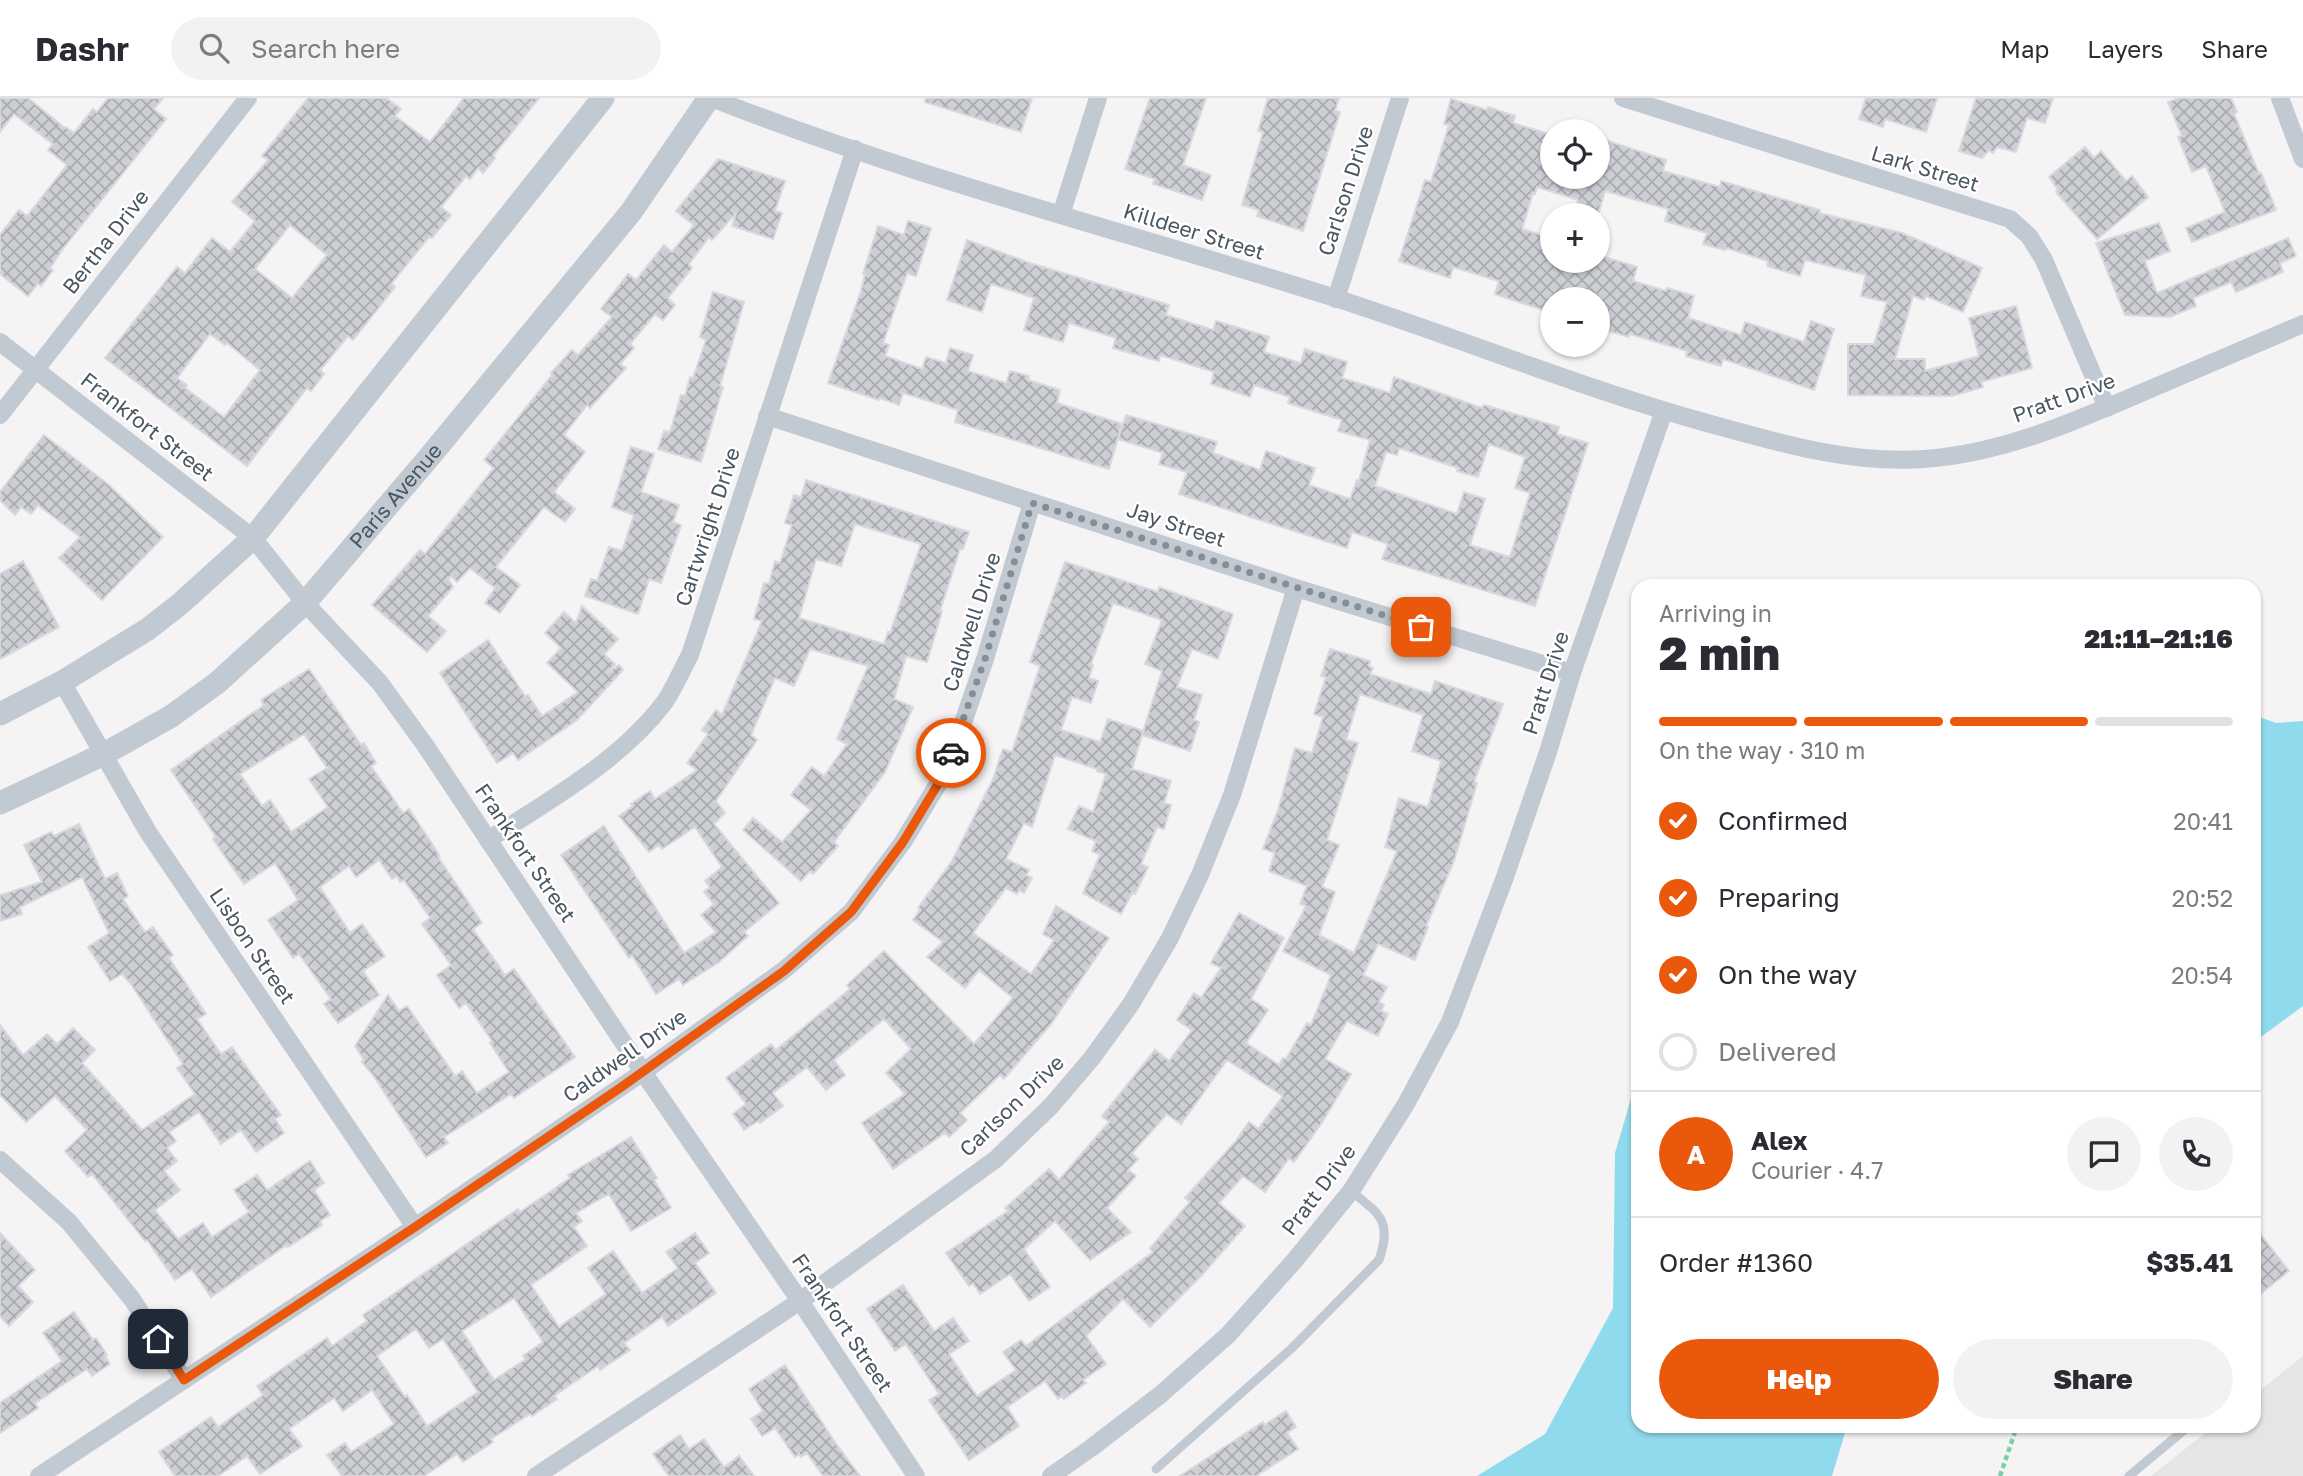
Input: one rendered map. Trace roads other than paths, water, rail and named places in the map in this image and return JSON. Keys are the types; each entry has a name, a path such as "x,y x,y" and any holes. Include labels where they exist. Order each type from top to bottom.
{"street":[{"name":"Bertha Drive","path":"0,415 248,98"},
{"path":"0,715 62,682 148,629 190,596 253,538 603,98"},
{"name":"Killdeer Street","path":"710,98 855,149 1336,299 1664,411"},
{"name":"Paris Avenue","path":"0,803 104,754 170,717 217,683 305,603 631,212 710,98"},
{"path":"1061,215 1098,98"},
{"name":"Carlson Drive","path":"1336,299 1400,98"},
{"name":"Lark Street","path":"1623,98 2010,219 2029,236 2044,260 2107,408"},
{"path":"2280,98 2303,159"},
{"name":"Cartwright Drive","path":"488,840 592,771 628,742 664,702 690,655 855,149"},
{"name":"Pratt Drive","path":"1051,1476 1160,1395 1228,1335 1295,1260 1351,1191 1406,1104 1450,1022 1505,877 1572,673 1664,411 1801,449 1876,460 1925,459 1976,452 2044,432 2303,324"},
{"name":"Frankfort Street","path":"0,341 253,538 305,603 380,683 425,745 916,1476"},
{"name":"Jay Street","path":"767,416 1296,588 1572,673"},
{"name":"Caldwell Drive","path":"40,1476 643,1072 784,971 851,912 903,842 938,784 985,659 1032,503"},
{"name":"Carlson Drive","path":"536,1476 800,1301 996,1159 1051,1106 1093,1058 1170,938 1200,875 1232,795 1296,588"},
{"name":"Lisbon Street","path":"62,682 148,832 415,1227"},
{"path":"0,1160 69,1222 132,1298 184,1380"}],"lane":[{"path":"1156,1469 1292,1348 1379,1260 1385,1241 1385,1226 1374,1209 1351,1191"},
{"path":"2129,1476 2181,1433"}],"water":[{"path":"2261,718 2276,723 2303,721 2303,1006 2261,1037"},
{"path":"1631,1099 1631,1433 1845,1433 1832,1476 1477,1476 1545,1434 1613,1308 1615,1153"}]}
